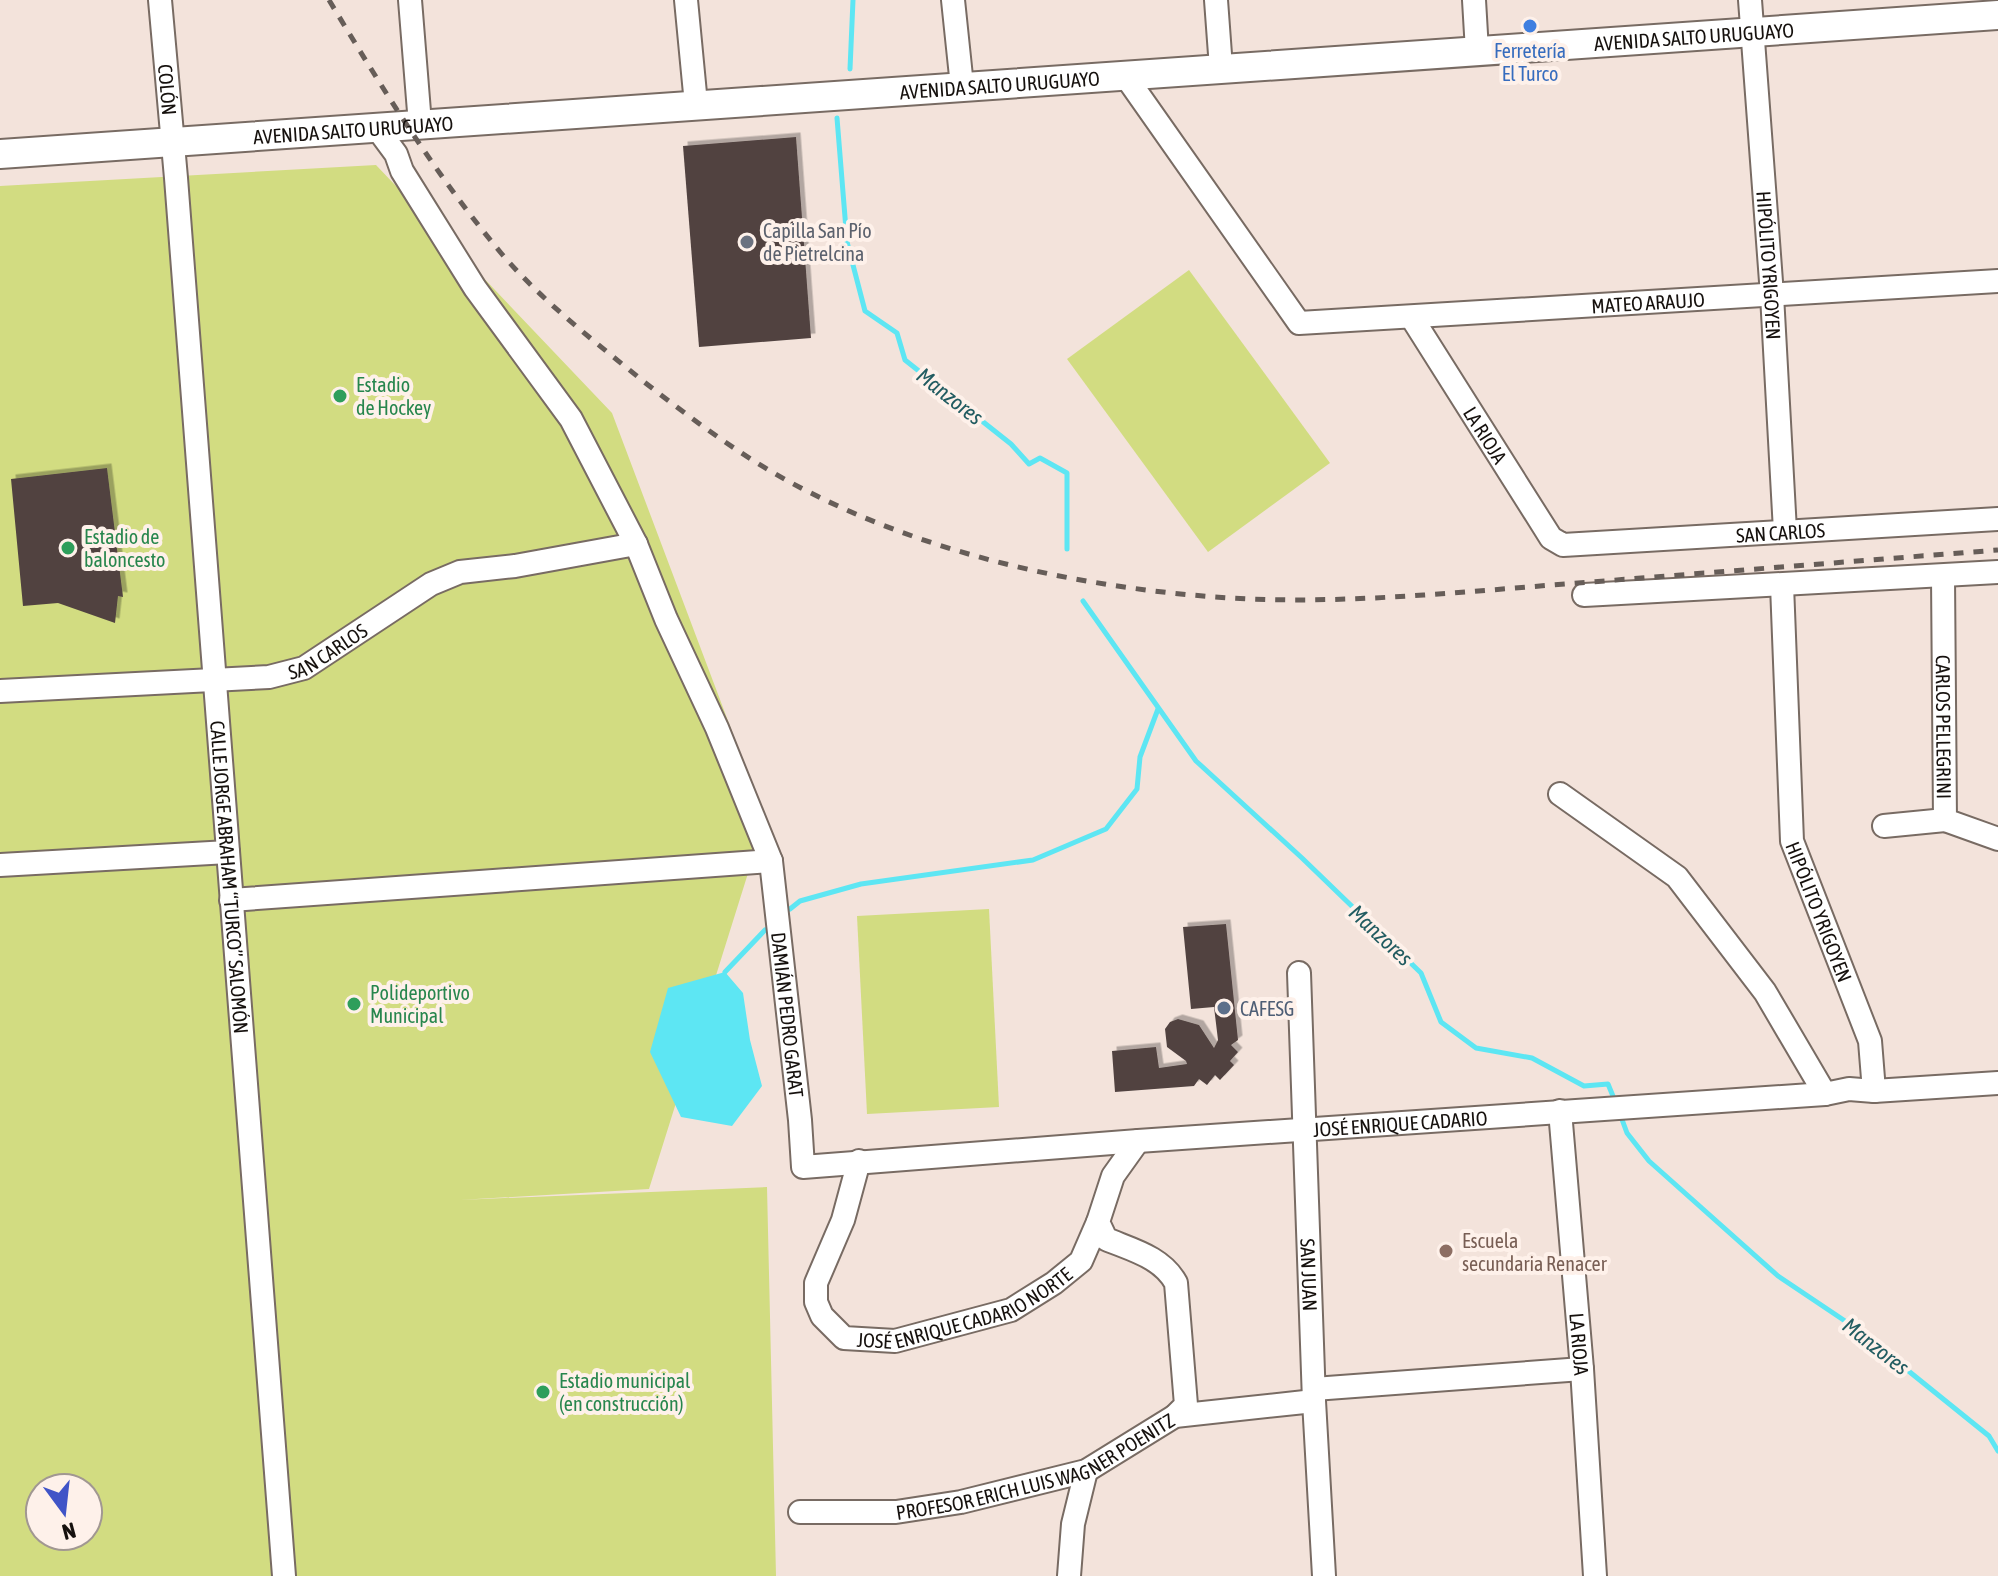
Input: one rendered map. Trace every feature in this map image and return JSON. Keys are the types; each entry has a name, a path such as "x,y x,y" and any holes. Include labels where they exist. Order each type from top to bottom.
{"main road":[{"name":"AVENIDA SALTO URUGUAYO","path":"0,154 1998,15"}],"street":[{"name":"COLÓN","path":"160,0 176,178"},
{"path":"410,0 420,124"},
{"path":"686,0 696,104"},
{"path":"953,0 962,86"},
{"path":"1216,0 1221,68"},
{"path":"1474,0 1477,51"},
{"name":"HIPÓLITO YRIGOYEN","path":"1750,0 1772,295 1785,531"},
{"name":"MATEO ARAUJO","path":"1124,74 1299,323 1998,281"},
{"name":"DAMIÁN PEDRO GARAT","path":"376,127 396,154 402,171 475,288 571,419 636,544 666,619 717,728 771,861 803,1167"},
{"name":"CALLE JORGE ABRAHAM “TURCO” SALOMÓN","path":"176,178 284,1576"},
{"name":"LA RIOJA","path":"1412,318 1549,534 1563,545"},
{"name":"SAN CARLOS","path":"1563,545 1998,519"},
{"name":"SAN CARLOS","path":"0,691 269,677 304,668 431,584 460,572 515,566 636,544"},
{"path":"1584,595 1998,572"},
{"name":"CARLOS PELLEGRINI","path":"1943,577 1945,820 1998,839"},
{"name":"HIPÓLITO YRIGOYEN","path":"1782,585 1792,841 1870,1041 1874,1091"},
{"path":"1560,794 1677,877 1765,992 1825,1094"},
{"path":"1884,826 1945,820"},
{"path":"0,865 228,852"},
{"path":"231,900 771,861"},
{"name":"SAN JUAN","path":"1299,973 1303,1130 1324,1576"},
{"name":"JOSÉ ENRIQUE CADARIO","path":"803,1167 1825,1094 1849,1089 1874,1091 1998,1083"},
{"name":"LA RIOJA","path":"1560,1111 1582,1369 1595,1576"},
{"name":"JOSÉ ENRIQUE CADARIO NORTE","path":"859,1161 843,1220 816,1283 816,1302 822,1316 844,1338 895,1341 1011,1310 1054,1283 1081,1261 1113,1176 1138,1141"},
{"path":"1098,1222 1106,1239 1153,1259 1169,1270 1176,1283 1186,1405 1175,1416"},
{"name":"PROFESOR ERICH LUIS WAGNER POENITZ","path":"800,1512 896,1512 961,1502 1086,1471 1175,1416 1314,1395 1582,1369"},
{"path":"1069,1576 1073,1524 1086,1471"}],"green space":[{"name":"Polideportivo Municipal","path":"376,165 612,413 765,819 649,1189 459,1200 767,1187 776,1576 0,1576 0,186"},
{"path":"1189,270 1330,463 1208,552 1067,359"},
{"path":"989,909 999,1107 867,1114 857,916"}],"water":[{"path":"725,972 743,993 750,1040 762,1086 732,1126 681,1117 650,1052 668,988"}],"building":[{"name":"Capilla San Pío de Pietrelcina","path":"796,137 811,338 699,347 683,146"},
{"path":"107,468 123,597 118,596 115,623 58,603 23,606 11,479"},
{"name":"CAFESG","path":"1226,924 1238,1040 1231,1045 1238,1052 1230,1061 1234,1065 1220,1080 1215,1075 1207,1085 1199,1079 1194,1086 1115,1092 1112,1051 1156,1047 1159,1068 1187,1064 1167,1047 1165,1029 1170,1022 1178,1019 1199,1025 1214,1048 1218,1040 1214,1007 1191,1009 1183,927"}],"waterway":[{"name":"Manzores","path":"850,69 853,0"},
{"name":"Manzores","path":"837,118 847,242 865,311 897,333 905,360 1011,444 1029,464 1040,458 1067,473 1067,549"},
{"name":"Manzores","path":"1083,601 1196,761 1421,973 1441,1022 1476,1048 1532,1058 1584,1086 1608,1084 1615,1101"},
{"path":"790,909 800,901 861,884 1033,860 1106,829 1137,789 1140,757 1158,709"},
{"path":"725,972 765,930"},
{"name":"Manzores","path":"1620,1114 1627,1133 1649,1161 1778,1276 1854,1327 1989,1436 1998,1451"}],"railway":[{"path":"329,0 389,98 454,193 517,271 569,320 681,410 760,465 849,511 950,549 1108,585 1215,597 1305,600 1442,594 1998,550"}],"place":[{"name":"Ferretería El Turco","path":"1530,26"},
{"name":"Capilla San Pío de Pietrelcina","path":"747,242"},
{"name":"Estadio de Hockey","path":"340,396"},
{"name":"Estadio de baloncesto","path":"68,548"},
{"name":"Polideportivo Municipal","path":"354,1004"},
{"name":"CAFESG","path":"1224,1008"},
{"name":"Escuela secundaria Renacer","path":"1446,1251"},
{"name":"Estadio municipal (en construcción)","path":"543,1392"}]}
